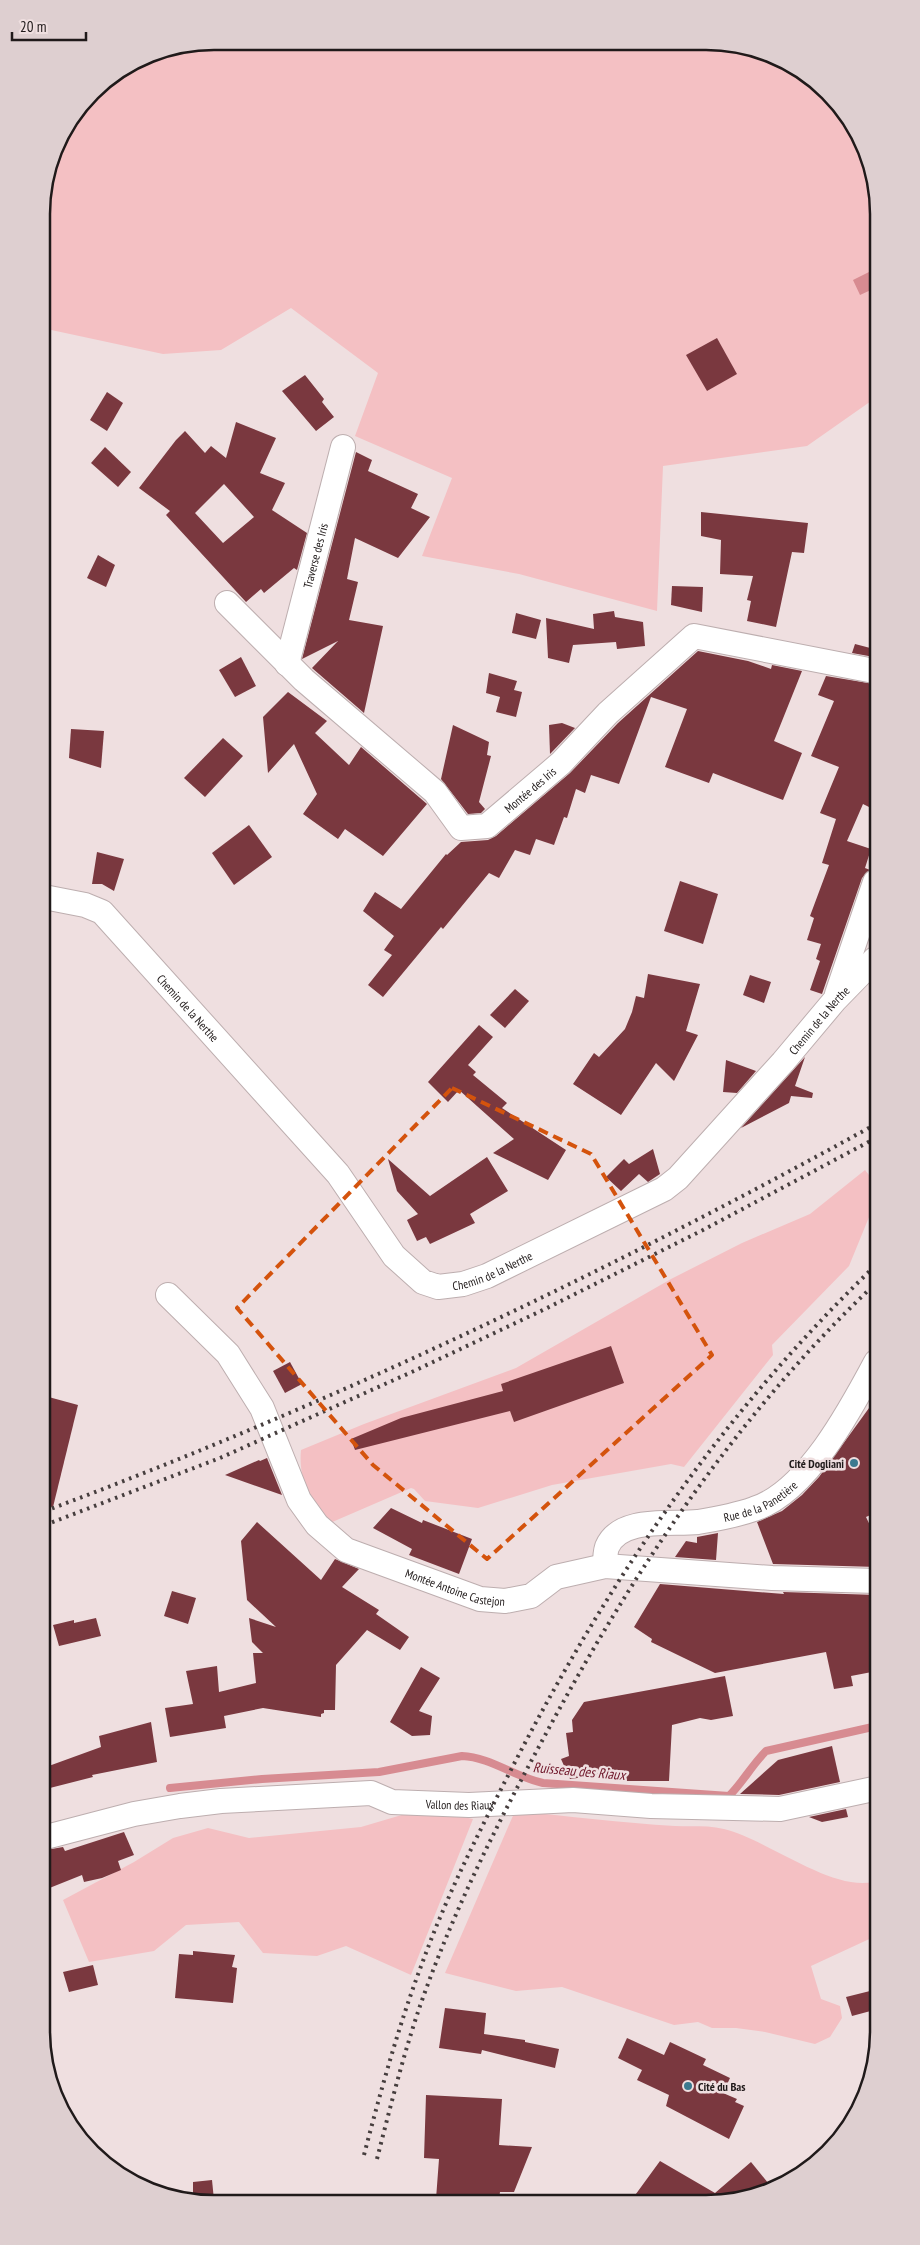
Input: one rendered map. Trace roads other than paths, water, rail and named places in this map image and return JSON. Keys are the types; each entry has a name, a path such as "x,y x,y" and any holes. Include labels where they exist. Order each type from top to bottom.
{"street":[{"name":"Traverse des Iris","path":"287,664 343,448"},
{"name":"Montée des Iris","path":"226,603 287,664 435,792 461,828 486,826 561,763 608,713 694,636 870,670"},
{"path":"835,1000 870,897"},
{"name":"Chemin de la Nerthe","path":"50,898 85,905 102,912 338,1174 394,1256 423,1282 438,1287 463,1284 487,1276 664,1189 678,1178 783,1062 835,1000 870,964"},
{"name":"Montée Antoine Castejon","path":"168,1295 228,1354 262,1408 299,1500 317,1525 346,1550 480,1599 505,1600 531,1596 556,1577 605,1566 772,1578 870,1582"},
{"name":"Rue de la Panetière","path":"605,1566 607,1548 615,1536 638,1524 698,1522 754,1509 775,1499 800,1477 837,1432 870,1373"},
{"name":"Vallon des Riaux","path":"50,1836 134,1814 221,1801 372,1793 392,1802 469,1805 573,1800 651,1806 780,1810 870,1790"}],"waterway":[{"name":"Ruisseau des Riaux","path":"170,1788 262,1779 379,1772 462,1756 493,1763 543,1783 729,1796 766,1751 870,1728"}],"railway":[{"path":"50,1509 152,1470 258,1426 468,1333 674,1232 870,1127"},
{"path":"50,1523 220,1458 414,1371 545,1309 703,1230 870,1141"},
{"path":"364,2155 398,2033 433,1935 478,1835 552,1693 591,1626 675,1498 769,1378 870,1271"},
{"path":"377,2159 414,2025 446,1938 492,1838 576,1679 650,1557 733,1441 778,1386 826,1333 870,1289"}],"place":[{"name":"Cité Dogliani","path":"854,1463"},
{"name":"Cité du Bas","path":"688,2086"}]}
